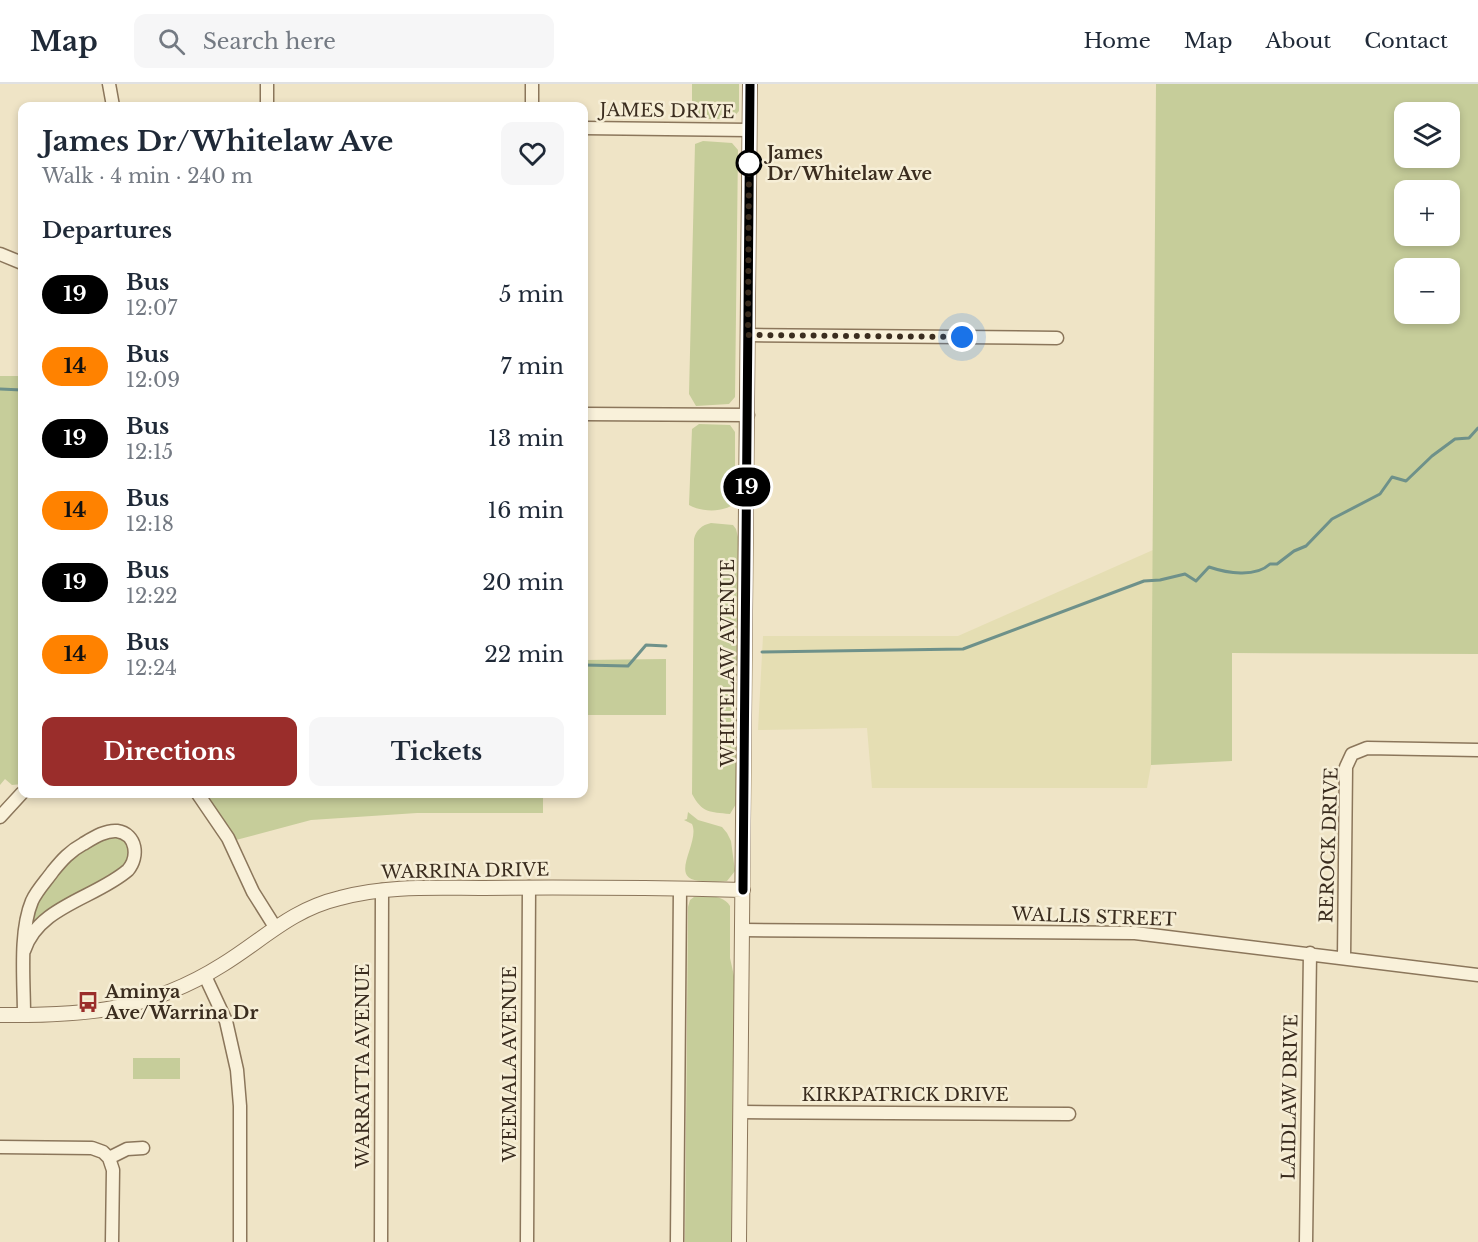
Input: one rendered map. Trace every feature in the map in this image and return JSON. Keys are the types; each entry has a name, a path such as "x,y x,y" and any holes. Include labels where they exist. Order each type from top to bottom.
{"street":[{"path":"109,84 112,102"},
{"path":"267,84 267,102"},
{"path":"532,84 532,102"},
{"name":"WHITELAW AVENUE","path":"739,1242 750,84"},
{"name":"JAMES DRIVE","path":"588,128 749,130"},
{"path":"0,254 18,261"},
{"path":"748,335 1057,338"},
{"path":"588,414 748,415"},
{"name":"REROCK DRIVE","path":"1344,957 1346,767 1352,754 1367,748 1478,750"},
{"path":"0,817 18,797"},
{"path":"201,798 228,838 253,892 275,927"},
{"path":"24,951 30,938 46,919 130,869 135,852 134,844 128,836 115,831 104,833 68,854 33,900 26,927 24,951 24,1015"},
{"name":"WARRINA DRIVE","path":"0,1015 79,1013 126,1007 182,987 205,976 275,927 302,912 327,901 381,890 529,887 743,890"},
{"name":"WEEMALA AVENUE","path":"527,1242 529,887"},
{"path":"677,1242 680,889"},
{"name":"WARRATTA AVENUE","path":"381,890 381,1242"},
{"name":"WALLIS STREET","path":"743,930 1135,933 1478,975"},
{"name":"LAIDLAW DRIVE","path":"1306,1242 1310,953"},
{"path":"205,976 225,1021 233,1045 237,1070 240,1106 240,1242"},
{"name":"KIRKPATRICK DRIVE","path":"741,1112 1069,1114"},
{"path":"0,1147 91,1148 99,1150 109,1158 113,1170 112,1242"},
{"path":"109,1158 128,1148 143,1148"}],"shaded area":[{"path":"1153,550 1151,765 1147,788 872,788 867,728 758,730 763,636 958,636"}],"green space":[{"path":"692,84 739,84 739,111 732,119 699,119 692,115"},
{"path":"1156,84 1478,84 1478,654 1232,653 1232,761 1151,765"},
{"path":"703,141 732,143 738,150 735,397 729,404 696,406 689,394 695,144"},
{"path":"0,376 18,376 18,784 12,785 5,779 0,785"},
{"path":"699,424 730,425 735,432 735,503 725,509 706,510 689,505 692,429"},
{"path":"711,523 733,525 738,537 736,804 730,814 717,813 703,808 692,794 694,539 700,528"},
{"path":"666,659 666,715 588,715 588,660"},
{"path":"210,798 543,798 543,813 417,813 311,820 236,840"},
{"path":"688,812 698,820 722,827 727,833 731,841 735,871 727,881 709,882 692,879 687,875 685,868 693,832 692,824 684,820 687,819"},
{"path":"114,835 124,839 130,847 127,866 33,926 31,925 41,895 60,869 85,848"},
{"path":"709,896 723,899 730,906 730,958 734,976 731,1242 685,1242 688,907 690,900 694,897"},
{"path":"133,1058 180,1058 180,1079 133,1079"}],"waterway":[{"path":"0,389 18,390"},
{"path":"762,652 963,649 1144,581 1185,574 1196,581 1209,567 1241,573 1257,571 1270,564 1277,564 1294,551 1306,546 1332,519 1380,494 1392,477 1406,481 1432,456 1455,439 1469,438 1478,428"},
{"path":"588,665 628,666 646,645 666,646"}],"bus line":[{"name":"19","path":"743,890 750,84"}],"place":[{"name":"James Dr/Whitelaw Ave","path":"749,163"},
{"name":"Aminya Ave/Warrina Dr","path":"88,1002"}],"route":[{"path":"749,163 748,335 962,337"}]}
